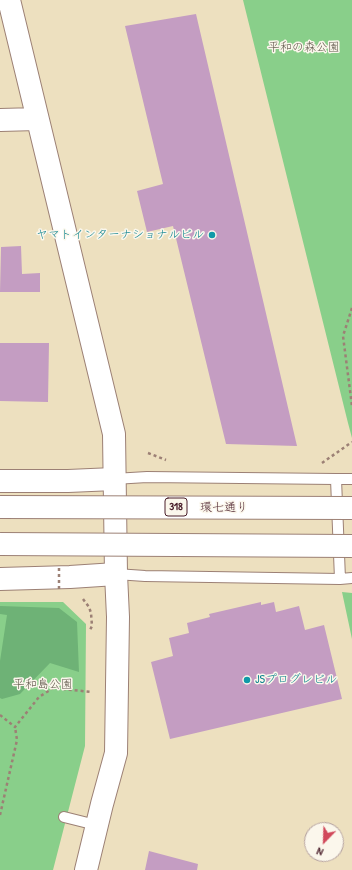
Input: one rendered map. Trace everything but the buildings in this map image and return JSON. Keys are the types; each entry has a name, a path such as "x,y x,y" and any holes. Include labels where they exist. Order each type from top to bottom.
{"main road":[{"path":"9,0 114,434 118,617 116,753 96,825 86,870"},
{"path":"0,120 37,119"},
{"path":"0,480 68,481 114,479"},
{"name":"環七通り","path":"0,507 352,508"},
{"path":"0,544 352,546"},
{"path":"0,579 116,574"}],"lane":[{"path":"114,479 147,477 352,479"},
{"path":"336,479 340,578"},
{"path":"116,574 145,576 352,578"},
{"path":"64,817 96,825"}],"path":[{"path":"352,308 343,336 352,406"},
{"path":"59,566 59,589"},
{"path":"89,607 92,626 90,630"},
{"path":"15,727 39,697 52,688 92,692"},
{"path":"0,715 15,727 17,740 0,815"}],"green space":[{"name":"平和の森公園","path":"243,0 352,0 352,438 348,423"},
{"path":"342,592 352,593 352,639"},
{"name":"平和島公園","path":"0,602 63,602 86,624 85,746 53,870 0,870"},
{"path":"0,606 59,608 77,622 79,672 50,663 20,694 2,699 0,698 0,661 7,615 0,614"}],"place":[{"name":"ヤマトインターナショナルビル","path":"212,235"},
{"name":"JSプログレビル","path":"247,680"}]}
